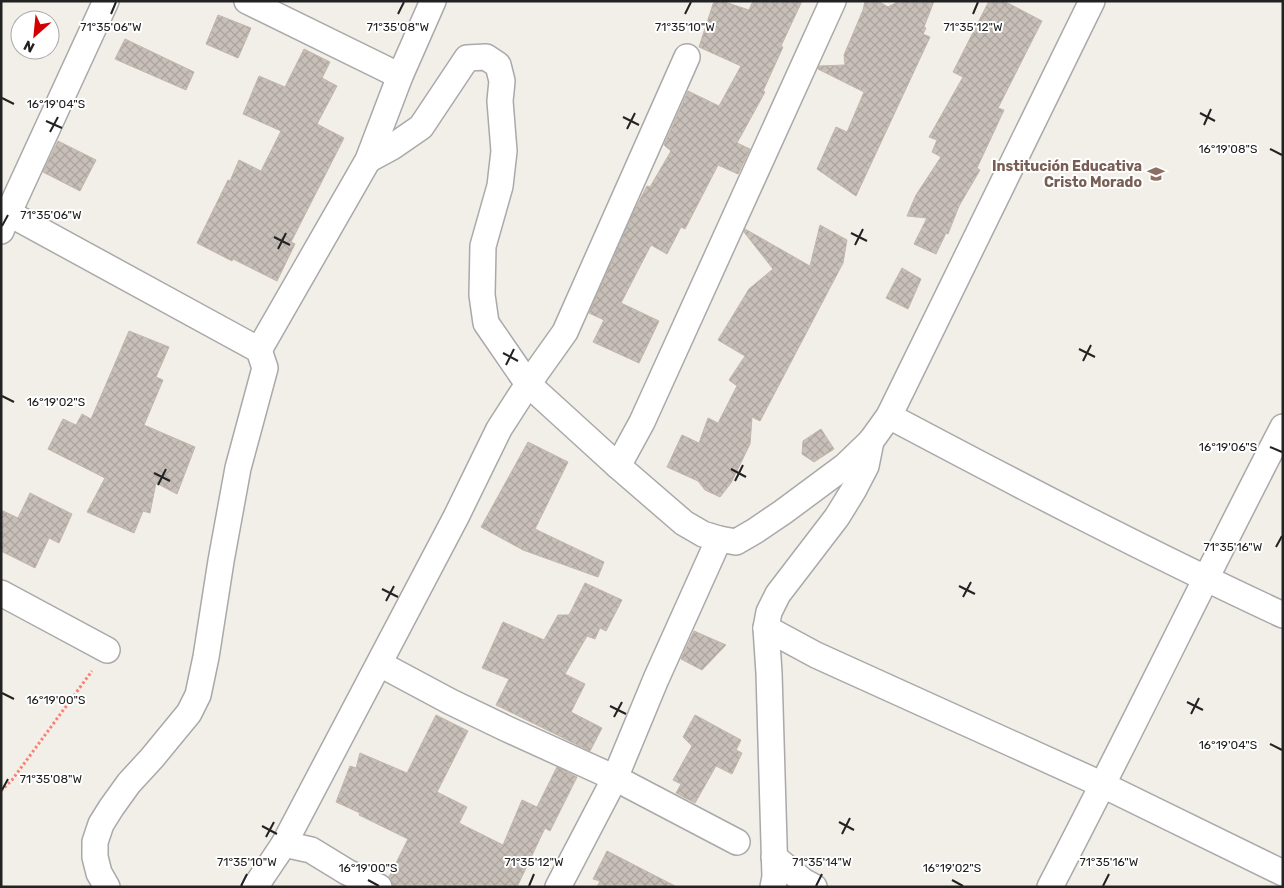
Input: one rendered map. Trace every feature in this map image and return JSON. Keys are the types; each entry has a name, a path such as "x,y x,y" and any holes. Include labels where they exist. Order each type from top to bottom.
{"street":[{"path":"106,1 4,218 259,350 265,368 238,468 198,695 189,713 129,783 101,824 95,842 96,858 99,872 107,887"},
{"path":"247,1 400,76"},
{"path":"259,350 368,160 400,76 433,1"},
{"path":"618,466 642,422 833,1"},
{"path":"368,160 392,147 421,127 467,58 486,57 498,65 502,81 500,101 504,151 500,186 483,246 482,295 486,323 528,384 618,466 684,523 702,534 736,542 783,512 845,466 871,441 889,416 1092,1"},
{"path":"255,887 284,844 380,664 499,430 528,384 565,332 687,57"},
{"path":"889,416 1052,502 1205,579 1283,615"},
{"path":"1050,887 1283,427"},
{"path":"773,887 775,877 766,628 769,612 778,594 837,517 853,491 866,466 871,441"},
{"path":"558,887 615,778 656,678 719,539"},
{"path":"1,593 107,650"},
{"path":"766,628 816,656 1103,785 1283,873"},
{"path":"380,664 451,702 615,778 737,842"},
{"path":"284,844 311,850 347,872 379,887"},
{"path":"774,857 803,881 814,887"}],"path":[{"path":"1,791 12,780 107,650"}],"building":[{"path":"714,1 722,1 749,10 753,1 802,1 781,46 783,47 763,91 765,92 737,143 750,149 738,174 718,165 685,229 681,227 667,254 651,245 621,303 659,321 639,363 593,342 604,320 589,313 633,213 647,186 650,187 671,151 664,145 688,91 719,106 741,66 699,47"},
{"path":"865,1 878,1 888,7 899,1 934,1 923,34 930,37 856,196 817,169 836,127 847,132 864,92 818,69 819,66 845,65 844,55"},
{"path":"989,1 1004,1 1042,21 998,108 1004,110 977,168 980,170 959,206 948,234 946,233 936,254 914,244 927,218 907,216 916,195 941,157 932,152 937,140 929,137 963,77 953,72"},
{"path":"218,15 251,28 238,58 206,44"},
{"path":"125,39 194,72 186,90 115,59"},
{"path":"304,49 330,62 322,78 337,86 317,124 344,138 291,242 295,244 277,281 197,243 239,160 261,171 281,131 243,114 259,76 285,87"},
{"path":"58,141 96,160 80,191 43,172"},
{"path":"820,225 847,240 843,263 760,421 752,417 750,444 731,483 720,497 705,490 698,481 667,467 682,435 699,443 708,418 718,423 737,386 729,380 745,356 718,340 749,289 773,269 744,232 745,229 810,266"},
{"path":"902,268 921,279 908,309 886,298"},
{"path":"129,331 169,347 156,377 163,380 144,425 195,447 177,494 156,483 150,513 143,511 134,533 87,512 105,478 48,449 63,419 76,425 82,414 91,419"},
{"path":"821,429 834,449 814,462 802,454 803,441"},
{"path":"528,442 568,462 535,529 604,562 598,577 523,550 481,527"},
{"path":"30,493 72,514 59,543 49,538 35,568 1,551 1,510 18,518"},
{"path":"585,583 622,600 606,631 600,628 595,639 587,636 565,674 585,684 571,712 602,728 590,751 496,705 509,679 482,668 503,622 544,640 558,615 569,615"},
{"path":"694,631 726,645 702,670 681,659"},
{"path":"436,715 468,731 437,792 467,807 459,823 503,845 522,800 537,807 557,767 577,777 550,831 545,828 517,887 393,887 389,877 408,839 336,802 350,766 356,768 360,753 407,773"},
{"path":"695,715 741,740 736,750 742,753 732,774 716,766 695,803 676,793 681,784 673,780 692,746 683,737"},
{"path":"607,851 677,887 597,887 600,881 593,879"}],"place":[{"name":"Institución Educativa Cristo Morado","path":"1156,174"}]}
